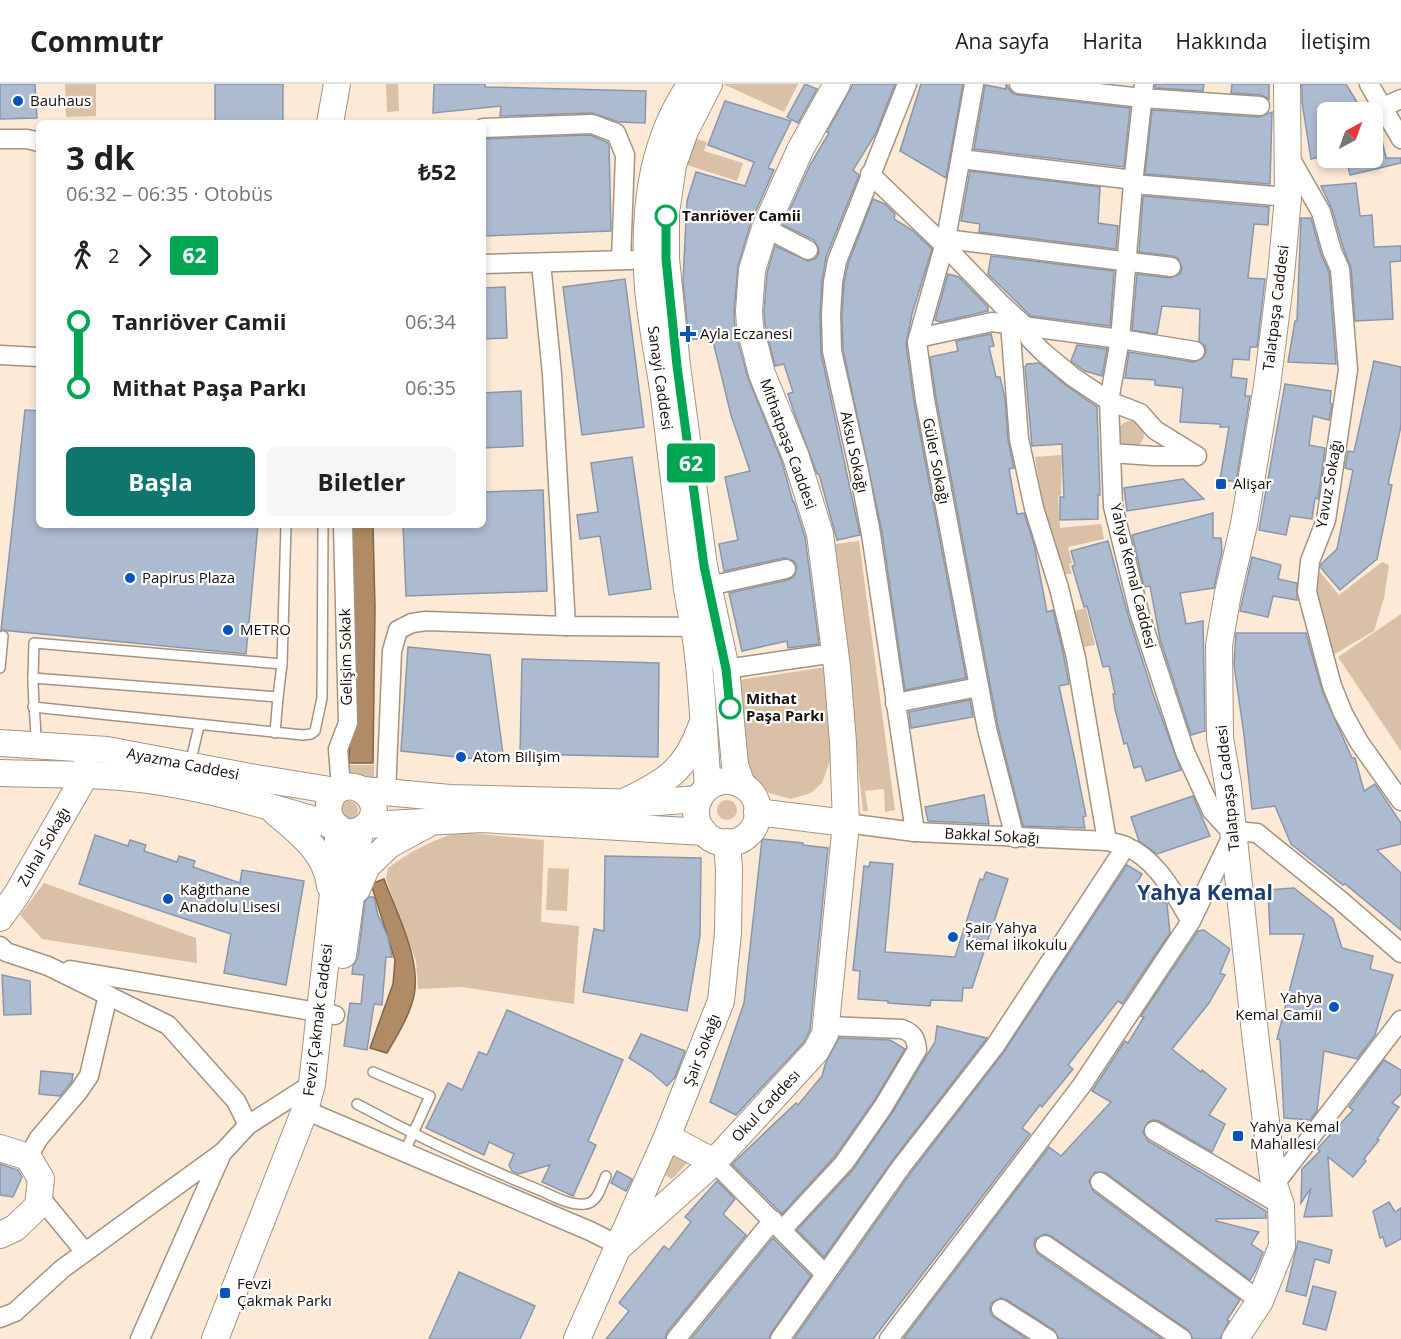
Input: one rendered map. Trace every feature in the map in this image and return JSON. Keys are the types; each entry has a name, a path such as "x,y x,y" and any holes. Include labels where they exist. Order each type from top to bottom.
{"main road":[{"path":"316,120 320,84"},
{"path":"331,120 337,84"},
{"name":"Sanayi Caddesi","path":"691,84 672,117 653,169 650,192 657,259 677,366 709,586 705,627 697,646 703,722 703,793"},
{"name":"Sanayi Caddesi","path":"709,84 685,131 673,165 657,259 652,321 705,627 726,669 735,765 742,785"},
{"name":"Mithatpaşa Caddesi","path":"837,84 800,150 765,228 752,270 749,290 750,327 762,374 796,457 820,534 835,653 843,742 846,823"},
{"name":"Talatpaşa Caddesi","path":"1235,1339 1260,1301 1282,1246 1278,1196 1256,1042 1221,738 1219,645 1244,524 1267,386 1288,197 1287,84"},
{"path":"622,802 641,794 677,772 692,748 703,722"},
{"name":"Ayazma Caddesi","path":"0,743 88,748 250,777 450,798 622,802 703,793"},
{"path":"86,774 88,748"},
{"name":"Ayazma Caddesi","path":"0,773 86,774 160,782 350,827 434,820 482,819 716,837"},
{"name":"Zuhal Sokağı","path":"0,918 17,894 86,774"},
{"path":"724,781 742,785 756,801 756,820 748,833 735,841 716,837 697,818 696,810 703,793 724,781"},
{"path":"357,790 369,795 374,810 350,827 328,812 328,804 357,790"},
{"path":"267,806 312,845 324,863 341,904"},
{"name":"Bakkal Sokağı","path":"757,812 846,823"},
{"path":"341,904 367,866 389,846 434,820"},
{"name":"Okul Caddesı","path":"578,1339 620,1246 714,1162 816,1051 825,1034 846,823"},
{"name":"Fevzi Çakmak Caddesi","path":"215,1339 311,1112 325,1088 328,1014 341,904 338,848 350,827"},
{"name":"Şair Sokağı","path":"620,1246 692,1080 723,993 728,933 729,869 716,837"},
{"name":"Fevzi Çakmak Caddesi","path":"230,1339 311,1112 312,1084 328,1014"},
{"path":"668,1137 714,1162"},
{"path":"0,1148 28,1157 40,1179 38,1206 15,1228 0,1235"}],"street":[{"name":"Aksu Sokağı","path":"907,84 837,261 831,314 832,351 871,534 915,832"},
{"name":"Güler Sokağı","path":"974,84 945,242 918,338 925,400 987,729 1015,838"},
{"path":"1019,84 1143,91 1260,106"},
{"path":"1369,84 1380,102"},
{"name":"Yahya Kemal Caddesi","path":"1143,91 1120,339 1109,401 1113,506 1139,612 1185,752 1212,811 1233,834"},
{"path":"1401,99 1383,107 1401,139"},
{"path":"486,128 592,124 616,133 625,155 621,260"},
{"path":"0,139 36,141"},
{"name":"Yavuz Sokağı","path":"1288,154 1321,212 1332,251 1340,269 1348,370 1326,520 1310,561 1306,592 1332,686 1342,713 1359,742 1401,801"},
{"path":"961,159 1133,182 1288,197"},
{"path":"870,174 945,242 1043,352 1073,377 1109,401 1140,413 1155,429 1197,456 1111,453"},
{"path":"765,228 808,250"},
{"path":"945,242 1171,267"},
{"path":"486,264 657,259"},
{"path":"541,263 552,374 566,626"},
{"path":"918,338 992,322 1195,351"},
{"path":"1017,324 1019,439 1034,508 1059,588 1076,658 1107,841"},
{"path":"0,354 36,357"},
{"name":"Gelişim Sokak","path":"343,528 348,723 338,748 357,790"},
{"path":"709,586 786,569"},
{"path":"357,790 398,630 412,622 705,627"},
{"path":"726,669 835,653"},
{"path":"895,704 979,687"},
{"name":"Bakkal Sokağı","path":"846,823 915,832 1107,841 1126,846 1143,857 1165,879 1191,921"},
{"path":"889,1339 1082,1085 1191,921 1233,834 1246,831 1257,833 1401,952"},
{"path":"780,1339 901,1167 994,1046 1126,846"},
{"path":"0,946 6,952 48,966 168,1025 236,1101 248,1125"},
{"path":"48,966 328,1014"},
{"path":"28,1157 39,1138 89,1076 108,995"},
{"path":"1154,1131 1278,1196 1401,1020"},
{"path":"676,1339 778,1225 844,1163 883,1107 917,1050 914,1037 902,1029 826,1026"},
{"path":"0,1332 7,1315 62,1269 223,1152 248,1125 312,1084"},
{"path":"311,1112 502,1196 590,1231 620,1246"},
{"path":"140,1339 223,1152"},
{"path":"714,1162 825,1274"},
{"path":"1100,1182 1260,1301"},
{"path":"39,1196 85,1252"},
{"path":"1045,1245 1182,1339"},
{"path":"1001,1309 1048,1339"}],"lane":[{"path":"274,733 282,663 286,528"},
{"path":"33,707 199,726 311,734 315,731 322,698 323,528"},
{"path":"0,668 3,636"},
{"path":"36,744 36,715 33,707 34,643 282,663"},
{"path":"33,678 278,697"},
{"path":"190,765 199,726"},
{"path":"373,1072 429,1096 404,1153"},
{"path":"357,1104 413,1134 511,1179 566,1201 591,1203 596,1198 606,1176"},
{"path":"502,1196 511,1179"}],"shaded area":[{"path":"65,84 96,84 96,116 66,117"},
{"path":"386,84 398,84 399,111 387,112"},
{"path":"723,84 798,84 784,112"},
{"path":"696,139 707,142 704,151 743,163 737,181 687,165"},
{"path":"1131,421 1140,425 1144,434 1140,443 1131,447 1122,443 1118,434 1122,425"},
{"path":"1062,455 1061,495 1058,496 1060,528 1101,524 1104,539 1068,547 1072,574 1065,574 1043,508 1035,457"},
{"path":"350,528 373,528 375,608 373,763 349,763 352,669"},
{"path":"859,541 895,810 885,812 884,789 865,791 868,811 863,811 844,635 829,545"},
{"path":"1382,562 1389,565 1384,598 1374,631 1333,655 1314,583 1316,567 1339,595"},
{"path":"1086,608 1095,645 1084,647 1075,611"},
{"path":"1401,614 1401,751 1338,657"},
{"path":"826,667 832,755 822,783 811,793 791,799 769,793 757,782 749,768 740,680"},
{"path":"348,765 374,765 374,778 349,778"},
{"path":"727,800 734,803 737,810 734,817 727,820 720,817 717,810 720,803"},
{"path":"349,801 355,804 358,810 355,816 349,819 343,816 340,810 343,804"},
{"path":"458,832 544,840 541,922 579,926 574,1004 462,987 418,989 416,961 386,879 388,868 422,847"},
{"path":"548,868 569,869 567,911 546,910"},
{"path":"384,879 408,940 415,973 415,988 410,1010 387,1053 370,1048 393,984 395,960 371,884"},
{"path":"44,883 196,938 197,963 42,939 20,915"},
{"path":"671,1153 688,1162 672,1179 662,1173"}],"building":[{"name":"Bauhaus","path":"0,84 35,84 37,118 0,119"},
{"path":"215,84 283,84 283,120 215,120"},
{"path":"434,84 646,91 645,123 619,122 592,113 500,116 501,106 433,113"},
{"path":"805,84 817,89 798,123 787,117"},
{"path":"853,84 895,84 876,133 853,170 859,175 826,257 822,280 821,353 860,535 837,540 819,474 817,474 788,394 793,392 784,364 775,366 764,311 767,273 775,246 808,261 815,259 818,255 819,249 814,240 783,225 810,165"},
{"path":"921,84 963,84 946,178 900,151"},
{"path":"1006,84 1012,93 1018,95 1130,108 1124,167 974,149 985,85 1006,89"},
{"path":"1155,84 1204,84 1203,91 1155,88"},
{"path":"1232,84 1269,84 1269,99 1261,95 1231,93"},
{"path":"1302,84 1346,84 1357,102 1317,102 1317,158 1311,159 1302,102"},
{"path":"725,101 791,121 768,168 774,170 751,222 738,266 734,312 735,331 748,378 782,462 805,537 819,644 788,648 787,641 742,651 729,593 788,580 794,577 797,567 794,561 784,558 724,571 719,544 738,540 725,477 750,471 731,415 712,337 689,340 683,282 687,201 696,172 745,186 754,162 708,145"},
{"path":"1152,110 1259,117 1272,112 1270,184 1145,174"},
{"path":"590,135 607,142 609,146 611,231 486,236 486,139"},
{"path":"1383,145 1386,158 1401,158 1401,163 1383,167"},
{"path":"1348,168 1380,168 1350,175"},
{"path":"970,171 1100,187 1098,223 1118,226 1116,249 979,232 980,224 961,221"},
{"path":"1356,183 1360,216 1372,215 1374,247 1401,246 1401,261 1390,262 1393,319 1355,321 1351,268 1332,209 1321,186"},
{"path":"1143,196 1269,207 1268,225 1254,224 1248,278 1265,279 1257,347 1250,347 1249,360 1233,359 1231,377 1247,379 1245,396 1250,396 1236,482 1220,479 1229,427 1220,427 1220,424 1180,422 1183,388 1155,385 1155,380 1125,378 1129,352 1194,362 1203,358 1206,352 1205,346 1199,341 1200,309 1162,306 1157,334 1132,330 1137,274 1170,278 1180,274 1182,268 1178,258 1173,256 1139,252"},
{"path":"873,199 885,204 895,214 894,219 912,230 932,249 912,314 906,344 914,402 966,678 905,690 882,532 843,350 844,283 848,264"},
{"path":"1301,218 1311,218 1321,254 1329,272 1336,364 1288,362 1295,321 1297,321"},
{"path":"991,256 1114,271 1110,326 1031,316 988,274"},
{"path":"948,274 959,277 988,307 988,311 940,322 935,320"},
{"path":"625,279 644,427 582,435 563,287"},
{"path":"505,287 507,338 486,339 486,288"},
{"path":"991,334 994,346 989,347 996,377 1000,377 1005,398 1008,440 1014,468 1009,469 1017,514 1024,513 1034,544 1047,612 1053,610 1063,652 1069,684 1059,686 1086,816 1083,817 1085,828 1023,826 998,727 930,357 958,351 956,341"},
{"path":"1077,345 1107,349 1102,376 1085,371 1071,361"},
{"path":"1374,361 1401,367 1401,426 1388,484 1392,485 1377,559 1340,590 1321,568 1321,564 1337,549 1353,470 1345,468 1348,451 1354,452"},
{"path":"1039,363 1097,407 1100,495 1098,495 1098,519 1060,520 1060,497 1064,497 1062,444 1032,446 1025,367 1027,364"},
{"path":"1285,384 1331,391 1330,403 1332,404 1329,420 1313,416 1309,445 1325,448 1318,499 1315,498 1312,519 1290,516 1286,535 1259,530"},
{"path":"521,391 523,446 486,448 486,393"},
{"name":"Papirus Plaza","path":"25,410 36,411 36,528 258,528 246,654 1,630"},
{"path":"632,457 651,589 609,595 600,536 580,539 577,515 598,512 591,463"},
{"path":"1183,479 1204,499 1127,511 1124,488"},
{"path":"543,490 547,591 406,596 403,528 486,528 486,492"},
{"path":"1213,513 1213,538 1221,538 1222,551 1214,588 1180,593 1186,624 1203,621 1205,731 1191,735 1160,639 1150,586 1144,587 1132,535"},
{"path":"1108,541 1153,694 1181,770 1146,781 1141,766 1134,768 1127,743 1124,744 1115,709 1113,694 1115,694 1109,666 1103,667 1087,606 1084,607 1072,566 1075,565 1071,551"},
{"path":"1252,557 1281,565 1278,579 1297,583 1297,600 1273,596 1268,617 1240,611"},
{"path":"1236,633 1306,633 1322,690 1352,758 1355,758 1364,791 1375,784 1401,823 1401,844 1377,850 1401,873 1401,930 1291,844 1275,806 1252,809 1234,665"},
{"path":"408,647 490,655 504,762 401,751"},
{"path":"522,659 659,663 658,757 520,754"},
{"path":"970,700 973,717 911,728 909,712"},
{"path":"984,795 989,824 928,821 925,807"},
{"path":"1193,796 1210,836 1157,854 1139,841 1131,817"},
{"path":"95,835 128,846 130,840 146,845 144,851 177,862 179,856 195,861 193,867 240,883 242,870 304,881 286,985 224,973 231,934 79,884"},
{"path":"762,839 828,848 810,1030 804,1042 736,1115 710,1102 744,1003"},
{"path":"605,856 701,858 700,936 687,1011 583,992 594,929 604,931"},
{"path":"870,862 893,864 885,952 955,957 980,879 983,880 986,872 1008,879 972,988 963,988 962,1001 931,1000 930,1006 858,999 860,971 853,970 864,866 869,867"},
{"path":"1127,865 1142,874 1136,884 1167,904 1170,933 1122,1004 1118,1001 1068,1065 1073,1069 1022,1128 1030,1134 873,1339 794,1339 910,1174 1004,1052"},
{"name":"Yahya Kemal Camii","path":"1294,888 1333,919 1342,948 1373,956 1370,969 1393,975 1375,1035 1357,1059 1324,1051 1317,1111 1310,1120 1284,1118 1280,1040 1277,1039 1304,934 1270,934 1268,890"},
{"path":"369,897 374,897 378,915 388,937 392,957 386,957 382,1005 374,1004 367,1050 344,1046 350,1003 361,1004 364,975 352,974 358,957 365,901"},
{"path":"1204,930 1230,949 1220,973 1225,975 1209,1003 1172,1049 1226,1089 1209,1115 1225,1124 1212,1152 1159,1121 1148,1122 1143,1132 1148,1141 1266,1211 1266,1218 1216,1219 1216,1221 1259,1232 1251,1244 1263,1252 1256,1270 1250,1280 1106,1173 1095,1172 1089,1181 1093,1191 1240,1300 1227,1320 1229,1321 1220,1339 1193,1339 1188,1330 1045,1234 1035,1239 1034,1245 1038,1254 1162,1339 1059,1339 1054,1330 1001,1298 991,1303 991,1315 1027,1339 904,1338 1049,1147 1061,1156 1111,1102 1092,1091 1125,1041 1128,1043 1144,1017 1141,1016 1198,931"},
{"path":"2,975 30,981 31,1014 4,1015"},
{"path":"507,1010 623,1060 588,1141 596,1145 573,1196 542,1182 550,1165 518,1174 512,1171 509,1165 514,1154 489,1142 484,1155 426,1128 448,1083 462,1090 479,1052 487,1055"},
{"path":"937,1026 987,1038 892,1161 824,1257 797,1230 852,1171 892,1113 935,1042"},
{"path":"641,1034 685,1051 675,1077 667,1086 629,1058"},
{"path":"839,1038 890,1040 905,1049 874,1101 835,1156 782,1214 732,1164 796,1103 798,1105 822,1076 826,1062"},
{"path":"1384,1060 1401,1070 1401,1094 1392,1103 1399,1107 1377,1139 1379,1140 1364,1159 1366,1161 1353,1177 1328,1157 1332,1216 1304,1217 1311,1188 1301,1203 1302,1169 1320,1151 1317,1149 1353,1110 1349,1107"},
{"path":"41,1071 73,1074 72,1081 60,1096 39,1094"},
{"path":"0,1164 18,1170 22,1177 13,1197 0,1195"},
{"path":"617,1171 632,1179 626,1191 611,1183"},
{"path":"717,1181 735,1199 723,1214 746,1235 667,1332 665,1339 606,1339 629,1311 619,1303 664,1246 669,1250 691,1222 685,1217"},
{"path":"1389,1202 1395,1212 1401,1208 1401,1239 1386,1247 1383,1237 1380,1238 1373,1211"},
{"path":"773,1238 811,1276 769,1339 691,1339"},
{"path":"1298,1241 1332,1250 1329,1263 1315,1259 1306,1296 1286,1291"},
{"path":"459,1272 535,1306 520,1339 429,1339"},
{"path":"1313,1286 1336,1292 1326,1330 1303,1324"}],"bus line":[{"name":"62","path":"666,216 666,259 677,366 704,566 726,669 730,708"}],"place":[{"name":"Bauhaus","path":"18,101"},
{"name":"Tanriöver Camii","path":"666,216"},
{"name":"Ayla Eczanesi","path":"688,334"},
{"name":"Alişar","path":"1221,484"},
{"name":"Papirus Plaza","path":"130,578"},
{"name":"METRO","path":"228,630"},
{"name":"Mithat Paşa Parkı","path":"730,708"},
{"name":"Atom Bilişim","path":"461,757"},
{"name":"Kağıthane Anadolu Lisesi","path":"168,899"},
{"name":"Şair Yahya Kemal İlkokulu","path":"953,937"},
{"name":"Yahya Kemal Camii","path":"1334,1007"},
{"name":"Yahya Kemal Mahallesi","path":"1238,1136"},
{"name":"Fevzi Çakmak Parkı","path":"225,1293"}],"district":[{"name":"Yahya Kemal","path":"1205,893"}]}
